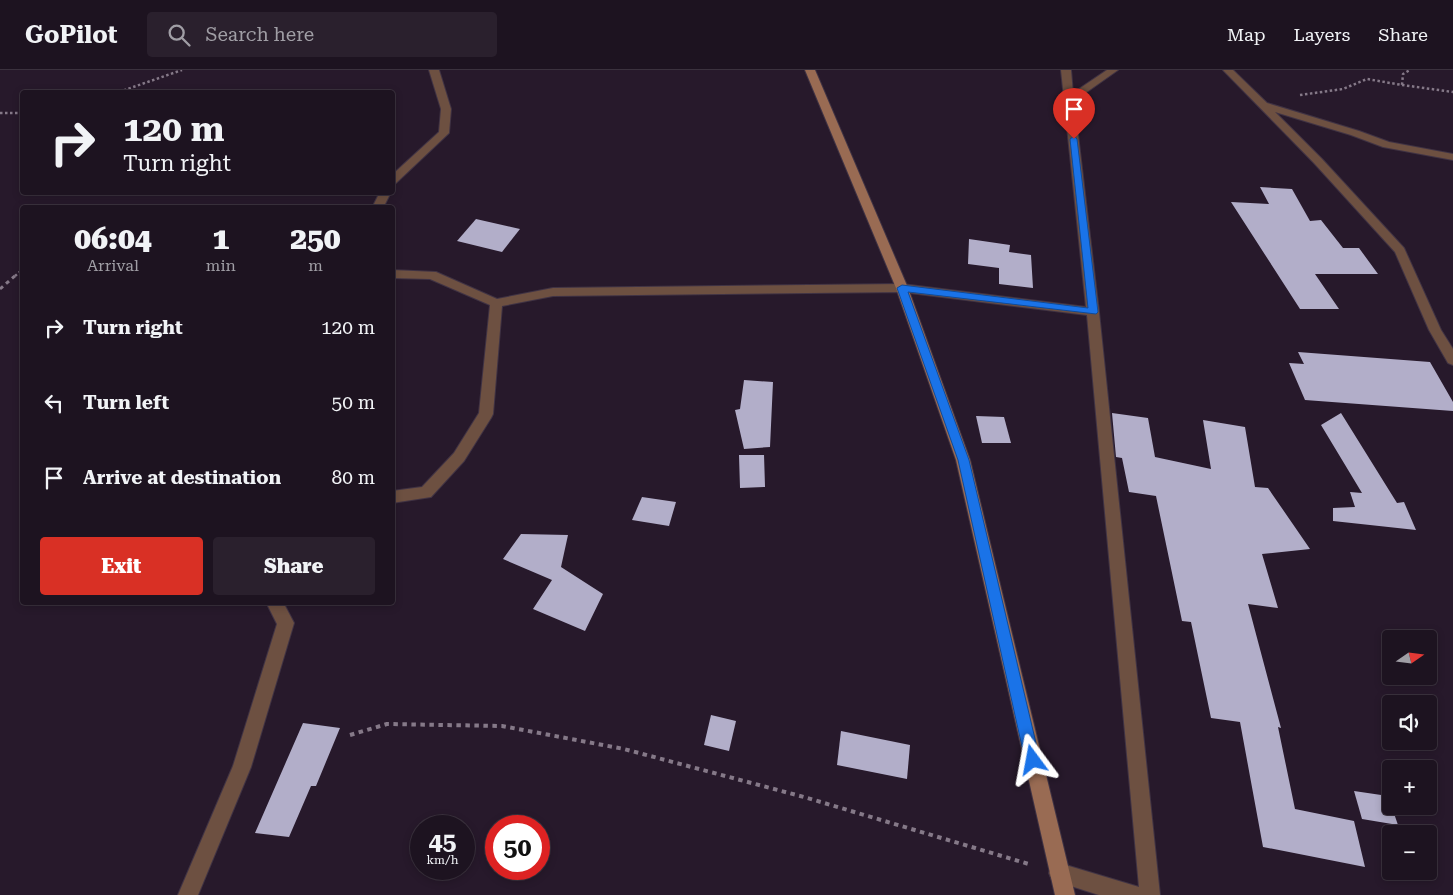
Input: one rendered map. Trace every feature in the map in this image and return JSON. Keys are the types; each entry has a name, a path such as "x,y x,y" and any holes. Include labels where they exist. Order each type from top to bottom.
{"main road":[{"path":"810,70 902,288 963,460 1065,895"}],"street":[{"path":"395,178 444,133 446,109 434,70"},
{"path":"1066,70 1093,312 1150,895"},
{"path":"1069,100 1113,70"},
{"path":"1228,70 1318,160 1400,251 1436,330 1453,360"},
{"path":"1263,105 1355,133 1387,146 1453,157"},
{"path":"395,274 432,275 496,303 553,292 902,288 1093,312"},
{"path":"395,497 426,493 459,457 486,414 496,303"},
{"path":"188,895 242,767 286,623 276,605"},
{"path":"1059,873 1134,895"}],"path":[{"path":"125,90 182,70"},
{"path":"1402,85 1403,74 1410,70"},
{"path":"1263,105 1305,93 1343,89 1367,79 1453,92"},
{"path":"0,113 20,113"},
{"path":"0,289 20,272"},
{"path":"350,735 387,724 502,726 624,749 804,798 1059,873"}],"building":[{"path":"1260,187 1292,189 1310,221 1321,220 1343,248 1359,248 1378,274 1315,274 1339,309 1300,309 1231,202 1269,204"},
{"path":"476,219 520,229 502,252 457,241"},
{"path":"969,239 1010,245 1009,252 1031,255 1033,288 999,284 999,268 968,264"},
{"path":"1298,352 1430,362 1453,402 1453,411 1305,400 1289,363 1304,364"},
{"path":"744,380 773,382 770,447 744,449 735,410 740,409"},
{"path":"1112,413 1148,418 1155,457 1211,469 1203,420 1245,427 1255,487 1268,488 1310,549 1262,554 1278,608 1248,604 1281,728 1278,727 1295,809 1354,821 1365,867 1263,847 1240,722 1211,718 1191,622 1182,621 1156,496 1129,492 1122,458 1116,457"},
{"path":"1341,413 1397,503 1404,502 1416,530 1333,521 1333,508 1355,507 1350,492 1362,493 1321,425"},
{"path":"976,416 1004,417 1011,443 982,443"},
{"path":"739,455 764,455 765,487 740,488"},
{"path":"642,497 676,502 669,526 632,520"},
{"path":"521,534 568,535 561,567 603,594 585,631 533,609 552,580 503,559"},
{"path":"711,715 736,721 729,751 704,745"},
{"path":"303,723 340,728 316,786 311,786 289,837 255,833"},
{"path":"841,731 910,745 907,779 837,765"},
{"path":"1354,791 1382,795 1382,815 1395,815 1398,825 1362,819"}],"route":[{"path":"1033,760 963,460 902,288 1093,312 1074,139"}]}
